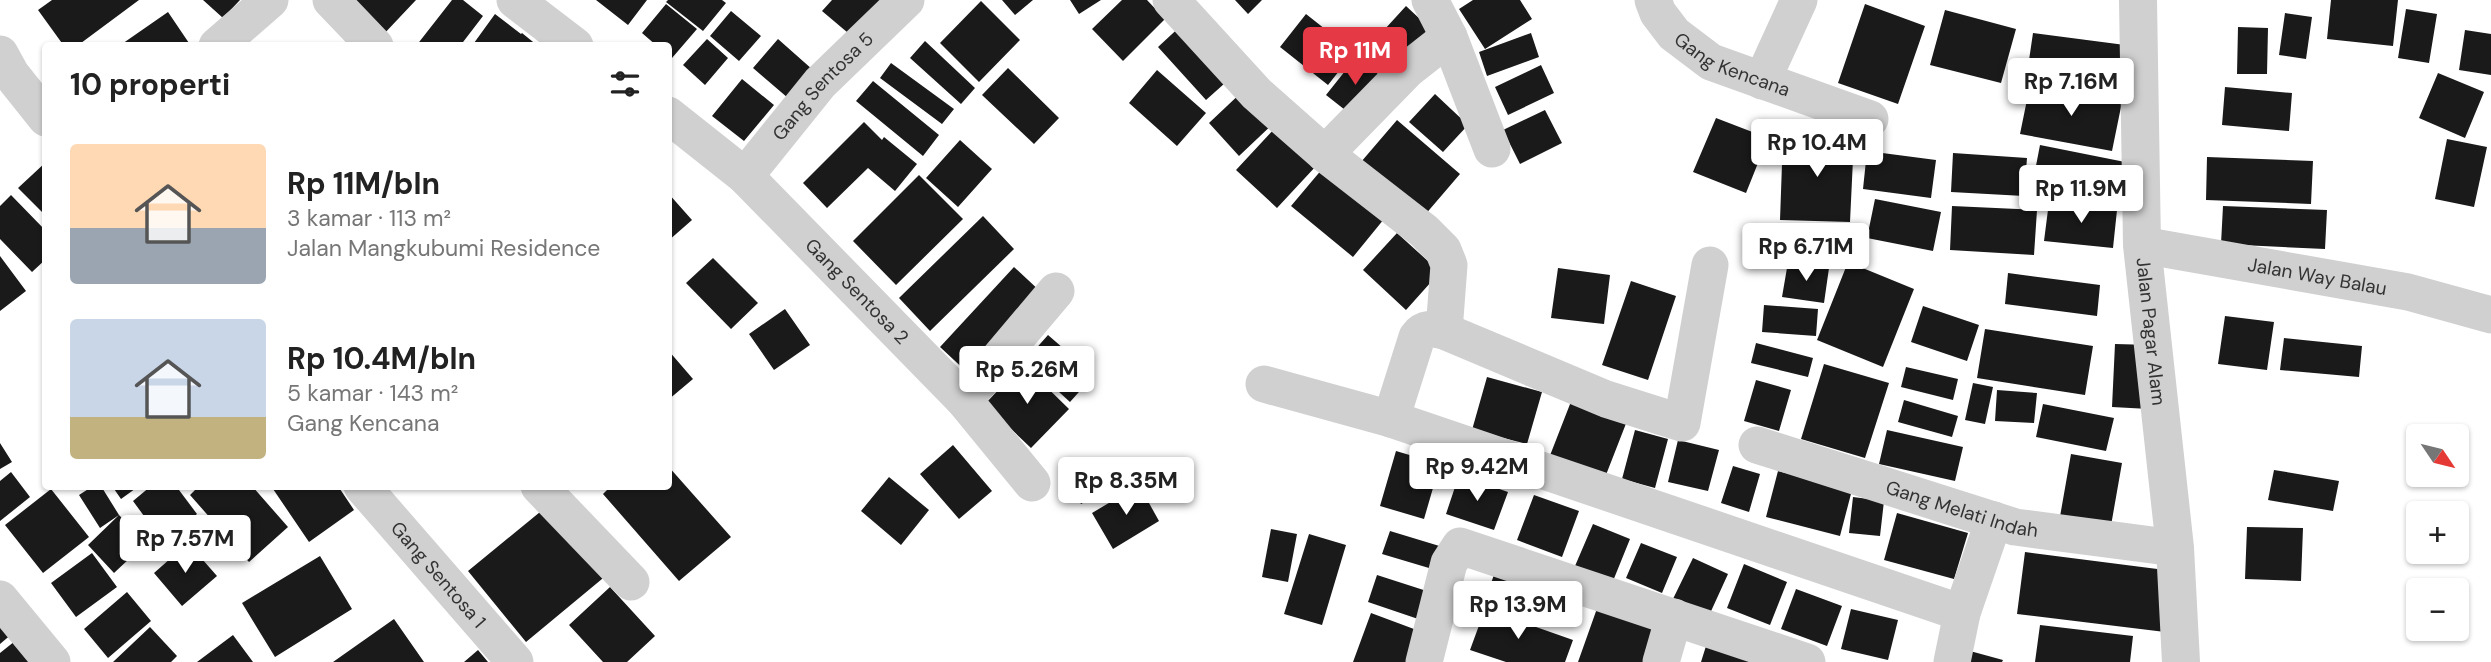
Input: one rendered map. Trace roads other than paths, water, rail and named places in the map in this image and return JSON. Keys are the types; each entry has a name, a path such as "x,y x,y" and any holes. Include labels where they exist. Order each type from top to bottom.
{"street":[{"path":"222,42 270,0"},
{"path":"331,0 371,42"},
{"path":"515,0 570,42"},
{"name":"Gang Sentosa 5","path":"745,176 820,83 906,0"},
{"path":"1171,0 1257,94 1325,154 1424,231 1443,250 1448,265 1444,331"},
{"path":"1430,0 1449,37 1492,149"},
{"name":"Gang Kencana","path":"1653,0 1658,13 1674,34 1711,62 1870,119"},
{"path":"1762,81 1799,0"},
{"name":"Jalan Pagar Alam","path":"2138,0 2142,245 2175,548 2181,662"},
{"path":"1325,154 1407,70 1449,37"},
{"path":"4,70 42,113"},
{"name":"Gang Sentosa 2","path":"672,118 745,176 964,400 1032,483"},
{"name":"Jalan Way Balau","path":"2142,245 2407,292 2491,315"},
{"path":"1391,419 1417,337 1423,331 1444,331 1605,399 1682,422 1710,265"},
{"path":"964,400 1056,291"},
{"path":"1264,384 1391,419 1962,613"},
{"name":"Gang Melati Indah","path":"1756,445 2015,527 2175,548"},
{"name":"Gang Sentosa 1","path":"365,490 515,662"},
{"path":"543,490 631,582"},
{"path":"1952,662 1962,613 1994,520"},
{"path":"1424,662 1449,562 1460,546 1807,662"},
{"path":"0,599 52,662"},
{"path":"1661,662 1674,617"}]}
